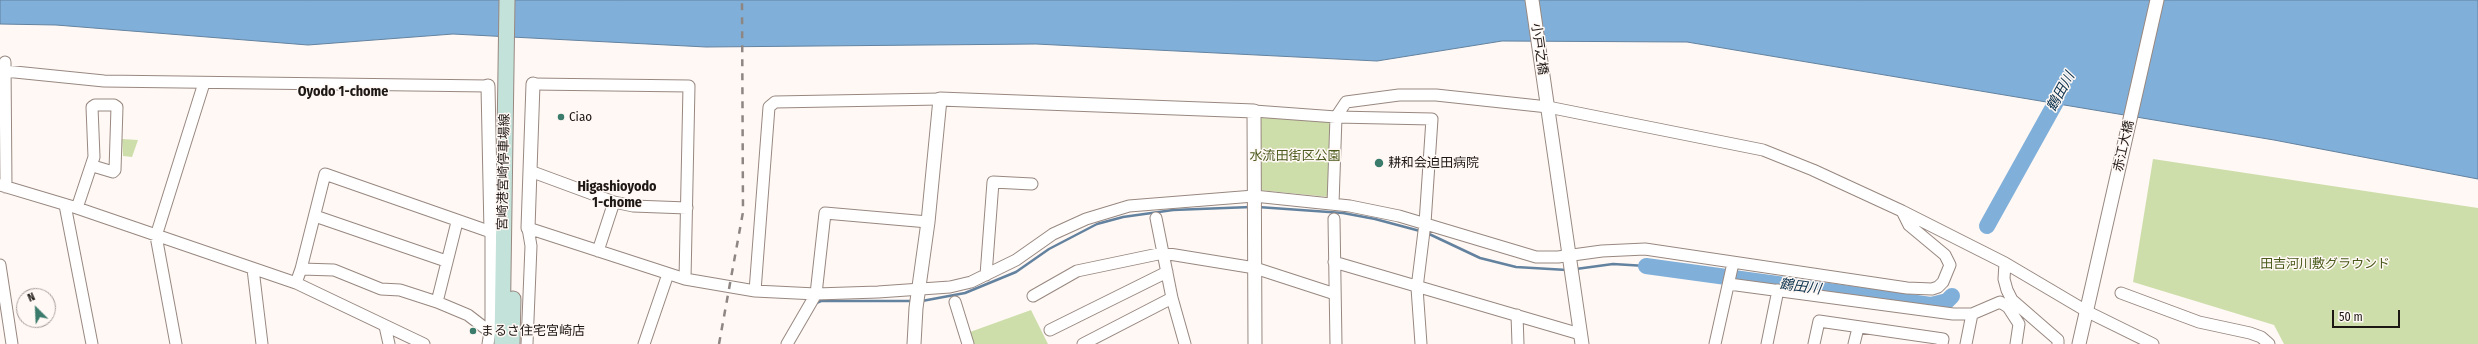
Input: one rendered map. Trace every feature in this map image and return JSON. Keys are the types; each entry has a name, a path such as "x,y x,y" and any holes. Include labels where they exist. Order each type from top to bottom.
{"main road":[{"name":"宮崎港宮崎停車場線","path":"507,0 510,62 512,344"},
{"name":"宮崎港宮崎停車場線","path":"502,344 510,62 516,0"}],"street":[{"name":"小戸之橋","path":"1532,0 1581,339"},
{"name":"赤江大橋","path":"2080,344 2157,0"},
{"path":"424,344 296,283 77,208 3,186 5,66 104,81 488,86 491,232 490,332 488,344"},
{"path":"176,344 156,236 204,83"},
{"path":"527,344 531,246 528,228 532,84 689,86 688,208 685,280"},
{"path":"1333,204 1336,117 1346,102 1409,94 1547,103 1763,150 1813,170 1902,211 2005,263 2088,312 2153,344"},
{"path":"914,344 916,308 920,289 928,222 940,99"},
{"path":"754,291 769,107 775,102 940,99 1254,111 1336,117 1432,119 1426,223 1422,236 1417,288 1421,344"},
{"path":"77,208 93,166 92,107 95,105 114,105 118,107 115,170 113,172 93,166"},
{"path":"1254,111 1255,344"},
{"path":"530,171 614,202 633,206 688,208"},
{"path":"296,283 302,269 326,174 457,222 491,232"},
{"path":"986,275 993,182 1032,184"},
{"path":"528,228 685,280 754,291 816,294 950,287 971,282 1016,260 1053,234 1086,218 1129,206 1254,196 1333,204 1426,223 1520,254 1549,258 1602,251 1645,249 1733,263 1851,278 1907,288 1932,289 1938,287 1943,282 1950,265 1944,255 1909,225 1902,211"},
{"path":"598,251 614,202"},
{"path":"65,205 92,344"},
{"path":"787,344 816,294 825,213 928,222"},
{"path":"315,216 446,261"},
{"path":"1156,218 1172,298 1185,344"},
{"path":"1334,219 1336,344"},
{"path":"437,302 446,261 457,222"},
{"path":"1033,296 1078,271 1163,253 1255,268 1335,294"},
{"path":"1334,262 1417,288 1517,315 1581,339"},
{"path":"1715,344 1733,263"},
{"path":"2005,263 2004,279 2012,300 2058,340 2058,344"},
{"path":"0,265 12,344"},
{"path":"253,269 262,344"},
{"path":"302,269 334,270 382,289 400,290 437,302 468,315 490,332"},
{"path":"1050,330 1167,272"},
{"path":"644,344 668,274"},
{"path":"1729,284 1953,314 1972,314 2000,302 2008,307 2019,324 2016,344"},
{"path":"1767,344 1778,290"},
{"path":"2121,293 2199,322 2250,333 2261,337 2269,344"},
{"path":"1083,344 1172,298"},
{"path":"954,302 968,344"},
{"path":"1966,344 1972,314"},
{"path":"1517,315 1518,344"},
{"path":"1814,344 1819,321 1858,328 1943,339 1942,344"},
{"path":"385,326 389,344"},
{"path":"1854,344 1858,328"},
{"path":"1899,344 1901,333"}],"green space":[{"name":"水流田街区公園","path":"1259,117 1332,121 1329,197 1259,190"},
{"path":"122,139 138,140 132,157 123,156"},
{"name":"田吉河川敷グラウンド","path":"2153,159 2478,208 2478,344 2284,344 2274,325 2133,282"},
{"path":"1031,310 1048,344 973,344 970,332"}],"water":[{"path":"0,0 2478,0 2478,179 2274,140 1687,42 1502,41 1377,61 1036,44 706,47 453,34 308,45 56,25 0,24"}],"waterway":[{"name":"鶴田川","path":"1987,226 2066,84"},
{"path":"922,301 965,293 1016,272 1049,249 1097,224 1123,217 1173,210 1251,207"},
{"path":"1258,207 1343,213 1375,219 1420,231"},
{"path":"1427,233 1480,258 1516,267 1567,270"},
{"path":"1576,269 1613,264 1646,266"},
{"name":"鶴田川","path":"1646,266 1931,305 1947,301 1952,296"},
{"path":"814,304 821,301 913,301"}],"railway":[{"path":"719,344 743,212 742,0"}],"place":[{"name":"Ciao","path":"561,117"},
{"name":"耕和会迫田病院","path":"1379,163"},
{"name":"まるさ住宅宮崎店","path":"473,331"}],"district":[{"name":"Oyodo 1-chome","path":"343,92"},
{"name":"Higashioyodo 1-chome","path":"617,196"}]}
